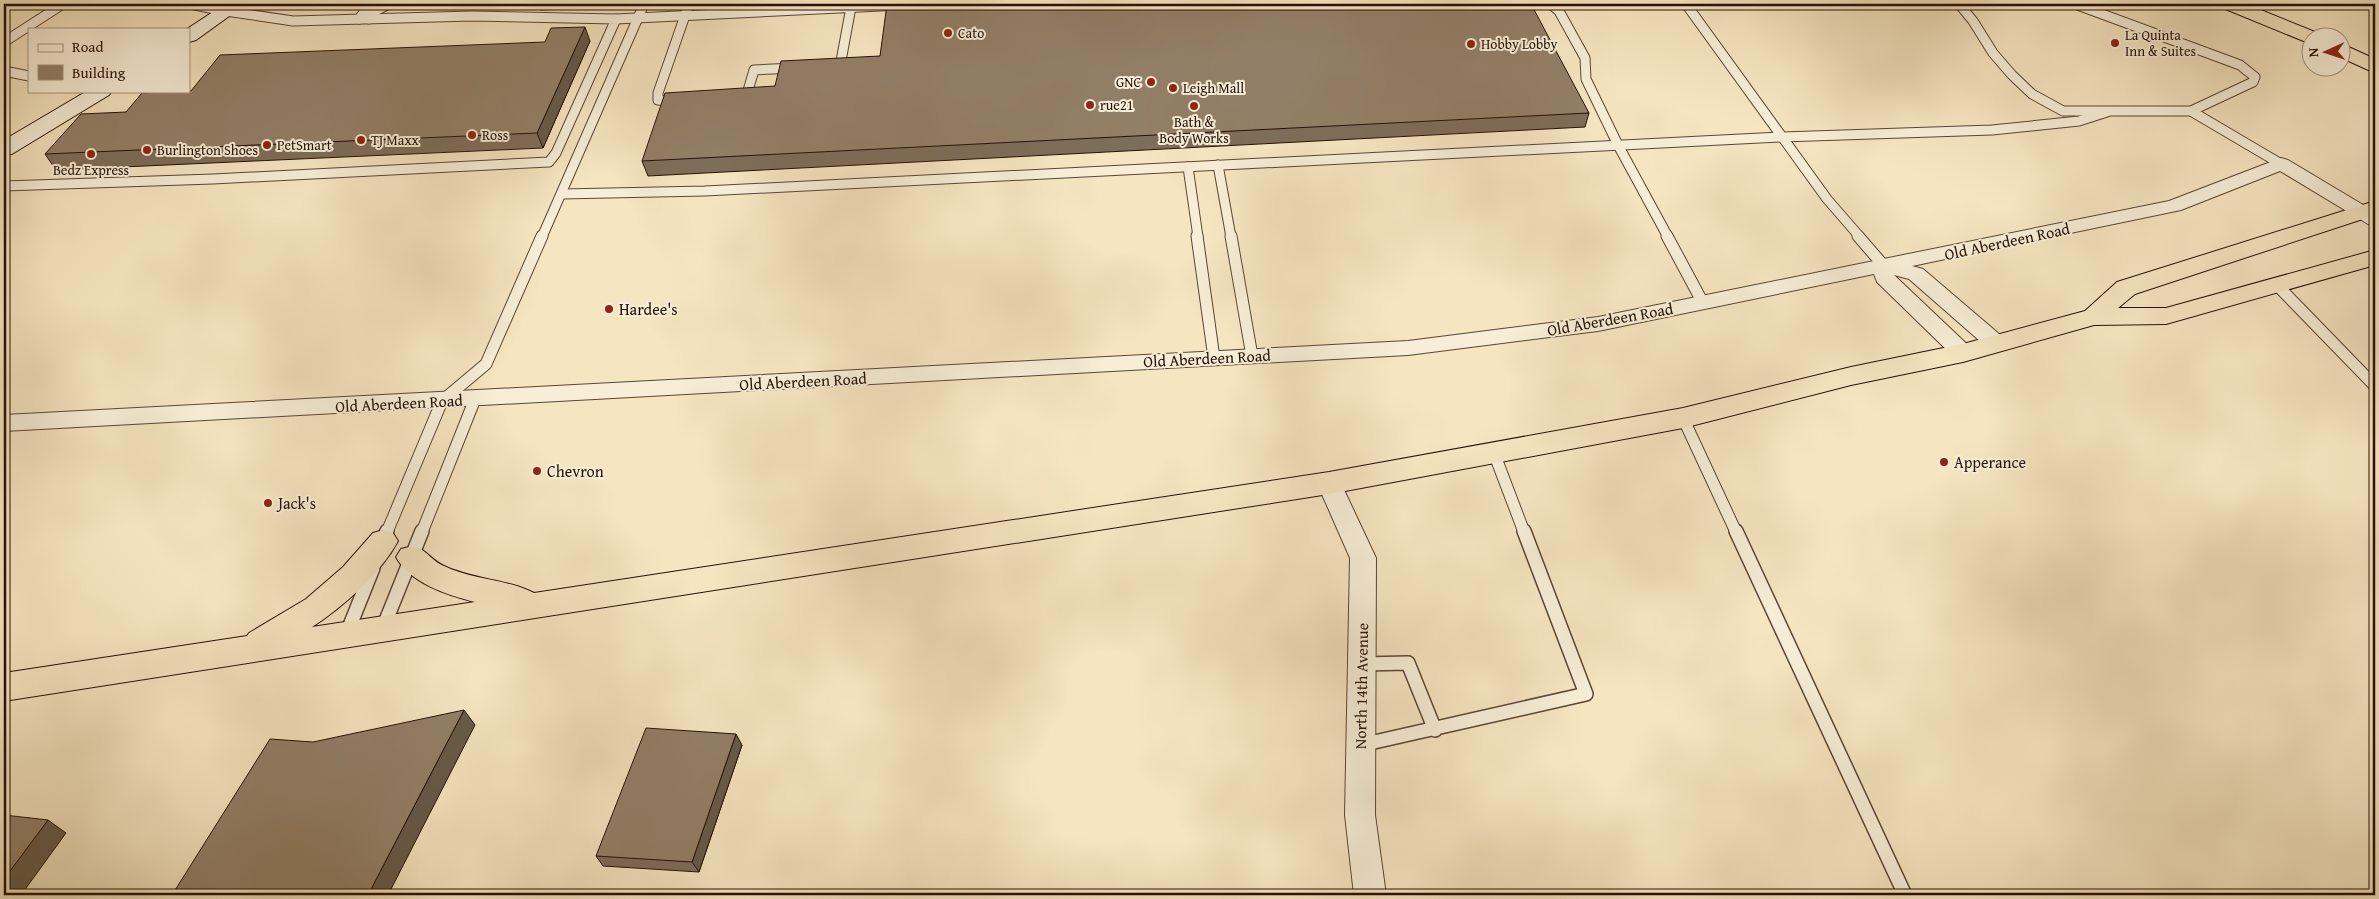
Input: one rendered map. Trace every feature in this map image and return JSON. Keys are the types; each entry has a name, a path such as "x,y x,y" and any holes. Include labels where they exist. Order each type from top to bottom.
{"highway":[{"path":"2230,4 2302,33"},
{"path":"2352,55 2375,67"},
{"path":"2094,317 2126,288 2371,213"},
{"path":"4,687 1329,483 1683,418 1851,376 1962,353 2094,317 2166,316 2375,256"},
{"path":"250,649 316,608 354,575 383,540"},
{"path":"412,557 432,574 467,588 537,604"}],"street":[{"path":"188,4 231,8"},
{"path":"190,35 231,8"},
{"path":"4,149 100,92"},
{"path":"2280,164 2371,213"},
{"name":"Old Aberdeen Road","path":"4,423 1408,348 1598,324 2174,206 2280,164"},
{"path":"1962,353 1884,277 1884,266 1916,274 1997,344"},
{"name":"North 14th Avenue","path":"1329,483 1363,558 1360,815 1370,895"}],"lane":[{"path":"4,42 63,4"},
{"path":"359,19 370,4"},
{"path":"369,19 375,12 389,4"},
{"path":"530,19 541,4 568,4"},
{"path":"347,633 383,540 442,401 486,364 644,4"},
{"path":"682,101 663,102 658,100 658,93 689,4"},
{"path":"231,8 293,21 472,16 530,19 616,19 922,4"},
{"path":"1551,4 1559,11 1585,58 1586,79 1618,145 1703,303"},
{"path":"1686,4 1827,199 1884,266"},
{"path":"1959,4 1973,20 1993,53 2032,94 2063,110 2107,112 2191,111 2253,82 2255,76 2240,65 2075,4"},
{"path":"823,66 839,65 841,61 851,7"},
{"path":"4,186 213,179 549,162 556,152 616,19"},
{"path":"728,99 744,97 747,94 754,70 804,67"},
{"path":"4,71 28,76"},
{"path":"2191,111 2280,164"},
{"path":"562,194 705,191 1782,137 1992,130 2080,121 2107,112"},
{"path":"1218,165 1252,356"},
{"path":"1188,167 1214,358"},
{"path":"2276,284 2375,386"},
{"path":"383,628 475,399"},
{"path":"1683,418 1905,895"},
{"path":"1361,745 1435,730 1586,694 1494,453"},
{"path":"1362,664 1408,662 1435,730"}],"building":[{"name":"Leigh Mall","path":"887,4 1531,4 1589,113 642,161 665,93 775,86 781,61 880,56"},
{"path":"585,27 537,133 45,154 81,114 126,112 142,93 190,92 220,55 545,42 551,28"},
{"path":"464,710 368,895 172,895 270,739 313,742"},
{"path":"646,728 736,734 692,862 596,856"},
{"path":"4,815 48,820 4,879"}],"place":[{"name":"Cato","path":"948,33"},
{"name":"La Quinta Inn & Suites","path":"2115,43"},
{"name":"Hobby Lobby","path":"1471,44"},
{"name":"GNC","path":"1151,82"},
{"name":"Leigh Mall","path":"1173,88"},
{"name":"rue21","path":"1090,105"},
{"name":"Bath & Body Works","path":"1194,106"},
{"name":"Ross","path":"472,135"},
{"name":"TJ Maxx","path":"361,140"},
{"name":"PetSmart","path":"267,145"},
{"name":"Burlington Shoes","path":"147,150"},
{"name":"Bedz Express","path":"91,154"},
{"name":"Hardee's","path":"609,309"},
{"name":"Apperance","path":"1944,462"},
{"name":"Chevron","path":"537,471"},
{"name":"Jack's","path":"268,503"}]}
